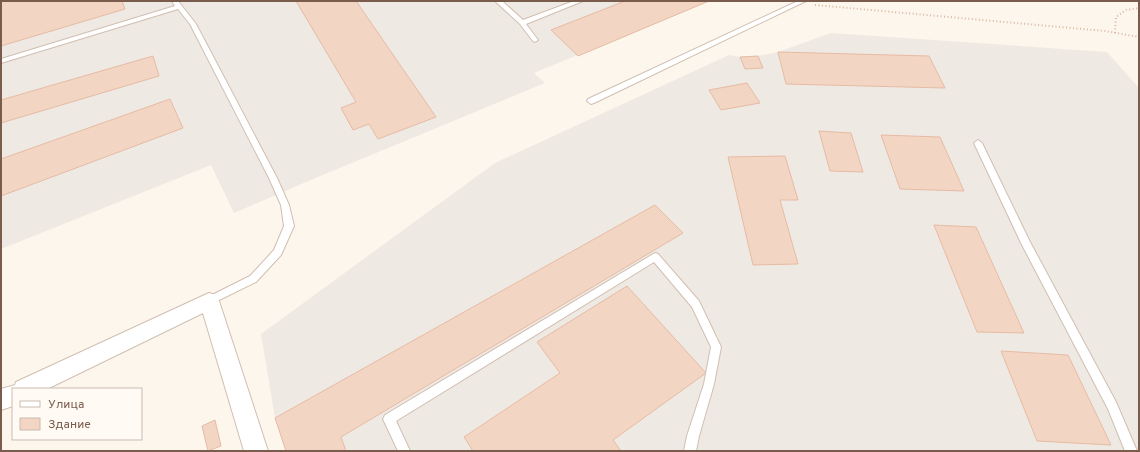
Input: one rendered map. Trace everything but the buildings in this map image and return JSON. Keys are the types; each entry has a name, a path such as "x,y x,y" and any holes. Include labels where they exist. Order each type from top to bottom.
{"street":[{"path":"26,388 209,301 256,451"},
{"path":"1,400 12,394"}],"lane":[{"path":"498,1 536,40"},
{"path":"522,24 580,1"},
{"path":"591,101 801,2"},
{"path":"1,61 177,4 193,24 273,178 285,205 289,226 278,252 253,279 209,301"},
{"path":"978,143 1026,243 1112,406 1131,451"},
{"path":"404,451 389,419 655,257 696,304 716,347 709,384 693,436 690,451"}],"path":[{"path":"801,2 1139,36"},
{"path":"1115,33 1116,17 1126,10 1139,8"}],"shaded area":[{"path":"1,1 709,1 534,73 545,83 234,213 211,165 1,249"},
{"path":"831,33 1107,52 1139,88 1139,451 286,451 275,418 261,334 495,163 729,55 740,57 758,56 778,52"}]}
